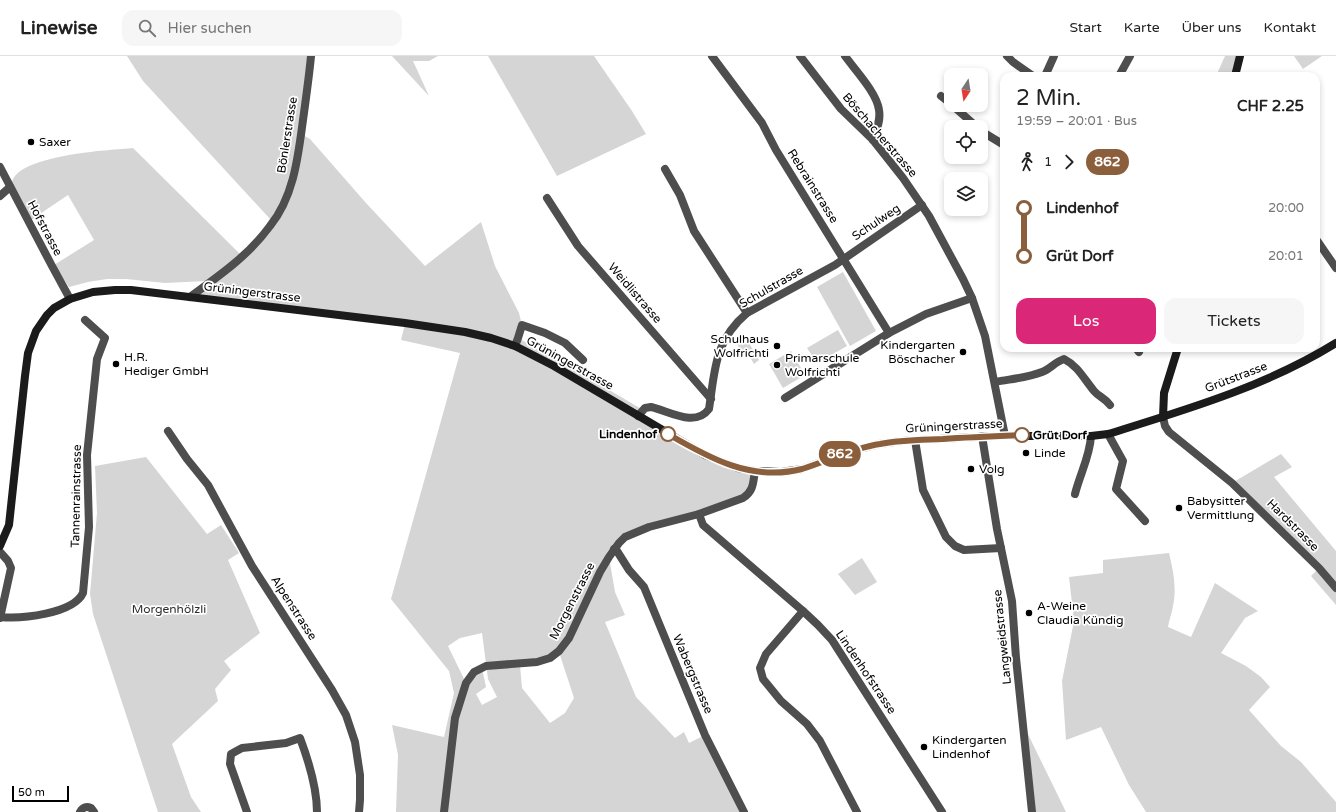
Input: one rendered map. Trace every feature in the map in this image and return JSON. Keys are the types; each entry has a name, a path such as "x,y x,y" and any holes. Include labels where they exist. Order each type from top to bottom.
{"main road":[{"path":"1236,72 1240,56"},
{"name":"Grüningerstrasse","path":"0,546 9,525 25,376 30,347 36,331 47,315 70,299 93,292 115,290 190,297 398,322 465,332 491,338 515,346 554,366 705,455 738,468 755,471 772,472 793,470 866,447 915,440 982,436 1091,436 1108,434 1163,416"},
{"name":"Grütstrasse","path":"1163,416 1264,380 1302,363 1336,344"},
{"path":"1163,416 1164,393 1177,352"}],"street":[{"name":"Bönlerstrasse","path":"190,297 237,262 271,226 285,202 294,176 298,157 311,56"},
{"name":"Rebrainstrasse","path":"712,56 762,124 776,150 889,333"},
{"name":"Böschacherstrasse","path":"800,56 841,109 873,140 904,178 922,205 960,274 972,298 985,336 1005,436"},
{"path":"844,56 872,92 879,110 878,127 873,140"},
{"path":"1007,56 1027,72"},
{"path":"1047,72 1054,56"},
{"path":"1121,72 1130,56"},
{"path":"959,112 969,120"},
{"path":"988,135 1000,143"},
{"name":"Hofstrasse","path":"0,166 70,299"},
{"path":"665,169 680,195 694,231 747,313"},
{"path":"0,196 10,187"},
{"name":"Weidlistrasse","path":"547,198 578,246 711,399"},
{"name":"Schulweg","path":"844,258 922,205"},
{"path":"1320,245 1336,268"},
{"name":"Schulstrasse","path":"638,416 645,408 651,407 688,418 697,418 704,415 709,410 717,359 722,345 734,325 747,313 835,265 844,258"},
{"path":"785,398 889,333 926,314 972,298"},
{"name":"Tannenrainstrasse","path":"0,617 13,618 36,616 72,605 81,598 83,593 89,527 87,455 97,359 105,338 85,320"},
{"path":"515,346 522,325 565,343 583,360"},
{"path":"995,382 1034,375 1064,359 1070,362 1081,373 1094,392 1106,400 1110,405"},
{"name":"Hardstrasse","path":"1163,416 1164,426 1169,432 1232,483 1319,568 1336,588"},
{"name":"Alpenstrasse","path":"168,431 187,459 208,485 252,566 332,690 346,715 355,742 360,775 359,812"},
{"path":"1108,434 1123,461 1116,489 1145,521"},
{"name":"Langweidstrasse","path":"982,436 1001,548 1012,601 1016,658 1032,812"},
{"path":"1075,494 1079,478 1087,458 1091,436"},
{"path":"915,440 923,490 946,537 955,546 964,550 1001,548"},
{"name":"Morgenstrasse","path":"444,812 455,718 466,683 474,672 486,666 537,662 550,658 559,651 569,638 600,572 614,549 625,537 649,527 699,514 743,498 749,494 753,486 755,471"},
{"name":"Lindenhofstrasse","path":"699,514 703,525 804,611 832,640 942,812"},
{"name":"Wabergstrasse","path":"614,549 617,551 629,570 644,587 705,735 744,812"},
{"path":"0,552 8,560 11,568 0,617"},
{"path":"804,611 766,654 760,668 762,679 780,701 807,724 820,742 857,812"},
{"path":"247,812 230,764 231,754 242,748 286,743 300,738 308,760 314,785 317,812"},
{"path":"80,812 86,807 91,808 94,812"}],"green space":[{"path":"127,56 311,56 301,134 310,139 366,203 425,266 481,222 495,266 519,313 522,325 518,338 643,410 638,415 705,455 755,471 749,494 625,537 609,557 615,592 625,615 605,622 636,697 675,738 684,732 689,743 705,735 744,812 396,812 398,755 392,725 444,737 454,693 449,671 391,599 460,353 401,340 405,324 190,297 237,262 271,220 143,81","holes":["482,633 488,679 497,697 482,705 476,694 486,687 482,668 466,683 448,646 460,638","559,652 574,698 565,713 550,723 522,688 520,665"]},
{"path":"392,56 438,56 429,61 413,61 429,96"},
{"path":"488,56 594,56 646,134 557,176"},
{"path":"1225,56 1239,56 1235,72 1218,72"},
{"path":"1294,56 1322,56 1303,69"},
{"path":"133,148 240,254 206,281 165,283 126,279 107,279 69,287 54,265 94,240 68,195 31,220 12,183 17,174 29,166 46,160 105,150"},
{"path":"843,272 876,331 850,346 817,287"},
{"path":"838,330 847,346 817,363 807,348"},
{"path":"746,338 759,360 754,364 747,352 743,354 737,344"},
{"path":"791,351 805,375 783,388 769,364"},
{"path":"1281,454 1292,467 1274,477 1336,551 1336,605 1311,576 1319,568 1232,483"},
{"name":"Morgenhölzli","path":"146,457 207,534 221,525 239,553 228,560 260,633 224,661 231,670 215,689 218,701 172,744 191,797 201,812 158,812 93,614 90,594 97,513 95,466"},
{"path":"1169,553 1175,593 1173,609 1168,627 1191,637 1215,583 1258,611 1245,618 1221,653 1246,666 1261,677 1270,687 1249,710 1281,746 1301,762 1336,802 1336,812 1146,812 1129,785 1101,727 1066,740 1062,681 1074,621 1069,577 1103,573 1103,560"},
{"path":"862,558 877,582 855,595 838,574"},
{"path":"1022,722 1066,812 1032,812"}],"bus line":[{"name":"862","path":"668,434 697,451 721,462 738,468 772,472 802,468 854,450 880,444 915,440 1022,435"}],"place":[{"name":"Saxer","path":"31,142"},
{"name":"Schulhaus Wolfrichti","path":"777,346"},
{"name":"Kindergarten Böschacher","path":"963,352"},
{"name":"H.R. Hediger GmbH","path":"116,364"},
{"name":"Primarschule Wolfrichti","path":"777,365"},
{"name":"Lindenhof","path":"668,434"},
{"name":"Grüt Dorf","path":"1022,435"},
{"name":"Linde","path":"1026,453"},
{"name":"Volg","path":"971,469"},
{"name":"Babysitter Vermittlung","path":"1179,508"},
{"name":"A-Weine Claudia Kündig","path":"1029,613"},
{"name":"Kindergarten Lindenhof","path":"924,747"}]}
